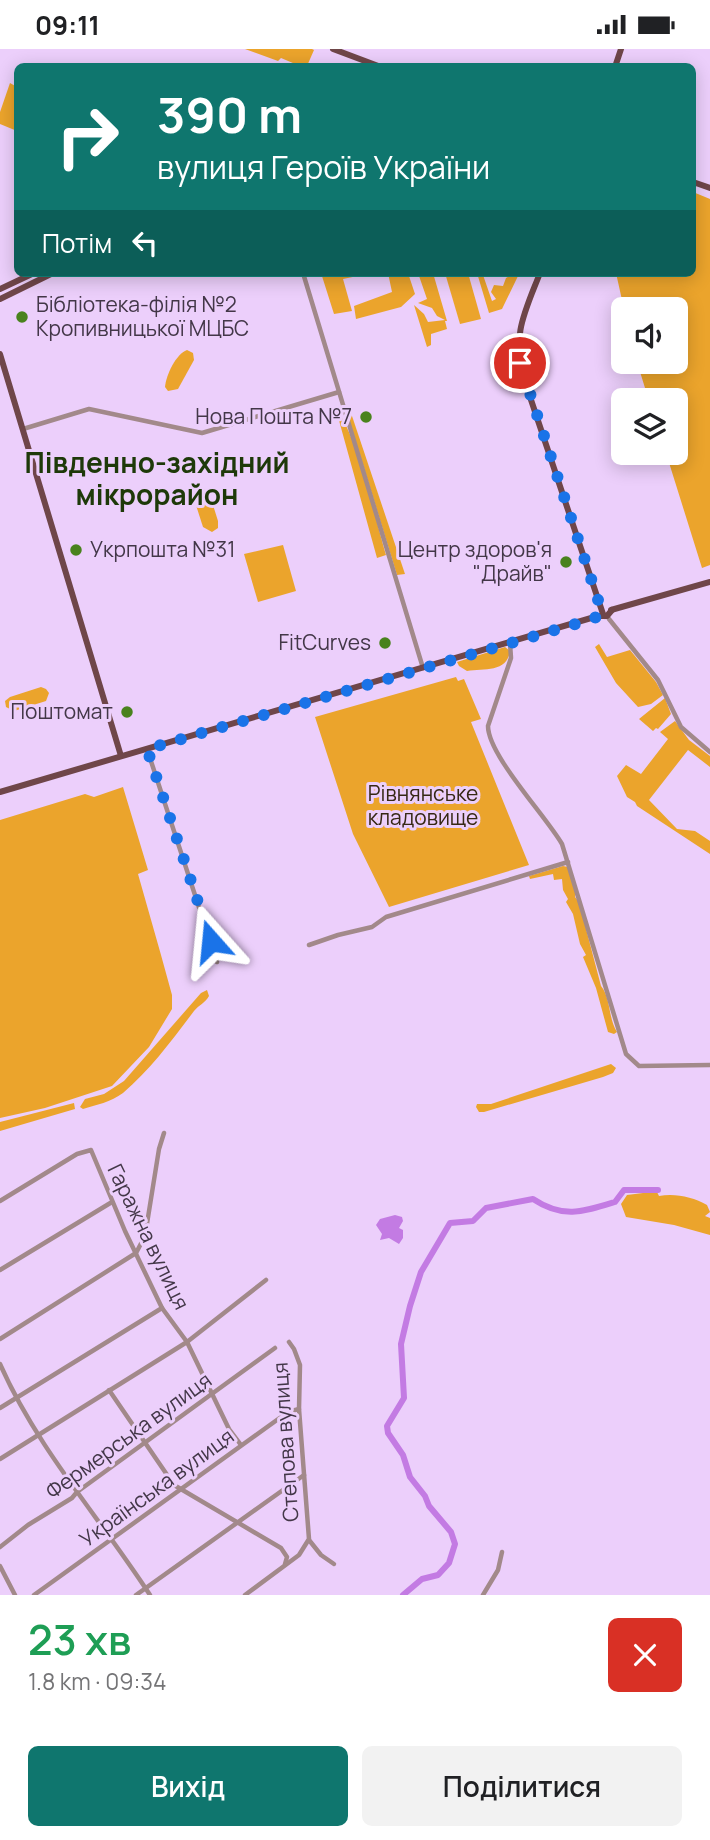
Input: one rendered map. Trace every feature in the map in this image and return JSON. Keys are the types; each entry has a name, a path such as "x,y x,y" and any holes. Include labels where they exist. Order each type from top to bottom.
{"main road":[{"path":"333,49 370,63"},
{"path":"0,289 26,277"},
{"path":"0,299 45,277"},
{"path":"538,277 519,327 518,353 524,379 605,613"},
{"path":"0,354 121,756"},
{"path":"0,792 424,669 710,582"}],"street":[{"path":"304,277 424,669"},
{"path":"23,429 89,409 202,433 339,392"},
{"path":"605,613 658,680 681,727 710,753"},
{"path":"510,643 511,658 488,726 488,734 509,770 550,824 568,862 626,1054 639,1066 710,1065"},
{"path":"147,749 217,962"},
{"path":"309,945 372,927 386,917 568,862"},
{"path":"0,1339 136,1253 145,1236 164,1133"},
{"name":"Гаражна вулиця","path":"0,1201 77,1154 91,1150 112,1202 162,1308 187,1342 229,1429 241,1445"},
{"path":"0,1271 112,1202"},
{"path":"0,1459 187,1342 266,1280"},
{"path":"0,1408 162,1308"},
{"name":"Степова вулиця","path":"245,1595 303,1552 309,1539 299,1409 300,1365 295,1349 289,1342"},
{"name":"Фермерська вулиця","path":"0,1547 28,1525 72,1498 275,1348"},
{"path":"0,1364 15,1398 38,1436 150,1595"},
{"path":"109,1390 174,1485 281,1548 287,1557 284,1567"},
{"name":"Українська вулиця","path":"34,1595 288,1412 299,1409"},
{"path":"136,1595 304,1475"},
{"path":"309,1539 321,1555 334,1565"},
{"path":"483,1595 498,1570 502,1552"},
{"path":"0,1566 15,1595"}],"green space":[{"path":"245,49 314,50 308,63 293,63 281,58 278,61"},
{"path":"10,83 14,85 14,130 0,124 0,112"},
{"path":"696,193 710,199 710,565 702,568 670,465 688,465 688,388 645,388 641,374 688,374 688,297 621,297 617,277 696,277"},
{"path":"322,277 353,277 343,279 352,311 334,314"},
{"path":"389,277 409,277 415,294 401,307 356,319 354,306 392,292"},
{"path":"419,277 434,277 447,321 447,329 431,334 431,345 427,347 414,305 428,322 445,320 437,316 432,308 418,303 427,299"},
{"path":"446,277 469,277 481,319 460,324"},
{"path":"478,277 484,277 492,301 496,299 491,292 494,285 503,286 506,278 518,277 502,309 489,313"},
{"path":"187,350 193,353 194,360 178,389 168,391 166,382 175,360"},
{"path":"335,406 351,437 371,498 386,555 377,558"},
{"path":"347,413 351,413 405,574 397,575"},
{"path":"202,488 209,492 218,521 218,528 212,532 203,527 194,499 195,492"},
{"path":"283,545 296,591 258,602 244,554"},
{"path":"599,644 607,657 630,650 663,695 651,704 638,707 616,683 595,647"},
{"path":"505,647 510,651 508,658 494,668 467,671 457,662"},
{"name":"Рівнянське кладовище","path":"456,677 458,681 464,679 481,719 471,722 529,865 389,907 353,834 315,717"},
{"path":"41,687 49,693 46,701 14,711 6,707 5,701 10,697"},
{"path":"665,698 671,714 653,731 639,719"},
{"path":"675,721 689,740 710,756 710,767 688,750 649,800 677,829 695,831 710,841 710,854 637,806 627,797 617,776 626,765 641,774 668,739 660,732"},
{"path":"123,787 148,870 138,874 172,995 172,1009 149,1047 112,1086 45,1108 0,1118 0,820 85,794 94,797"},
{"path":"568,867 576,892 575,897 579,902 601,986 617,1032 614,1034 608,1032 596,988 583,957 586,955 580,944 573,914 566,902 568,899 563,890 562,879 554,880 553,874 530,879 529,876"},
{"path":"207,990 209,996 133,1084 108,1101 83,1109 80,1107 85,1099 104,1094 124,1081 201,993"},
{"path":"611,1064 616,1068 613,1073 603,1077 484,1112 479,1112 476,1107 477,1104 491,1104"},
{"path":"74,1103 75,1109 0,1131 0,1122"},
{"path":"657,1192 659,1196 684,1196 707,1205 710,1212 705,1216 710,1218 710,1235 674,1225 626,1217 621,1204 627,1195"}],"shaded area":[{"path":"395,1215 402,1217 403,1221 399,1228 403,1230 403,1238 399,1244 389,1238 380,1240 382,1234 376,1225 380,1219"}],"waterway":[{"path":"403,1595 422,1579 438,1575 449,1563 455,1544 451,1532 410,1477 403,1455 388,1433 387,1426 404,1398 401,1344 410,1306 421,1272 450,1223 473,1221 486,1208 533,1199 554,1209 573,1212 615,1202 624,1190 658,1190"}],"place":[{"name":"Бібліотека-філія №2 Кропивницької МЦБС","path":"22,317"},
{"name":"Нова Пошта №7","path":"366,417"},
{"name":"Укрпошта №31","path":"76,550"},
{"name":"Центр здоров'я \"Драйв\"","path":"566,562"},
{"name":"FitCurves","path":"385,643"},
{"name":"Поштомат","path":"127,712"}],"district":[{"name":"Південно-західний мікрорайон","path":"157,479"}],"route":[{"path":"211,941 147,749 569,626 597,617 602,612 520,363"}]}
